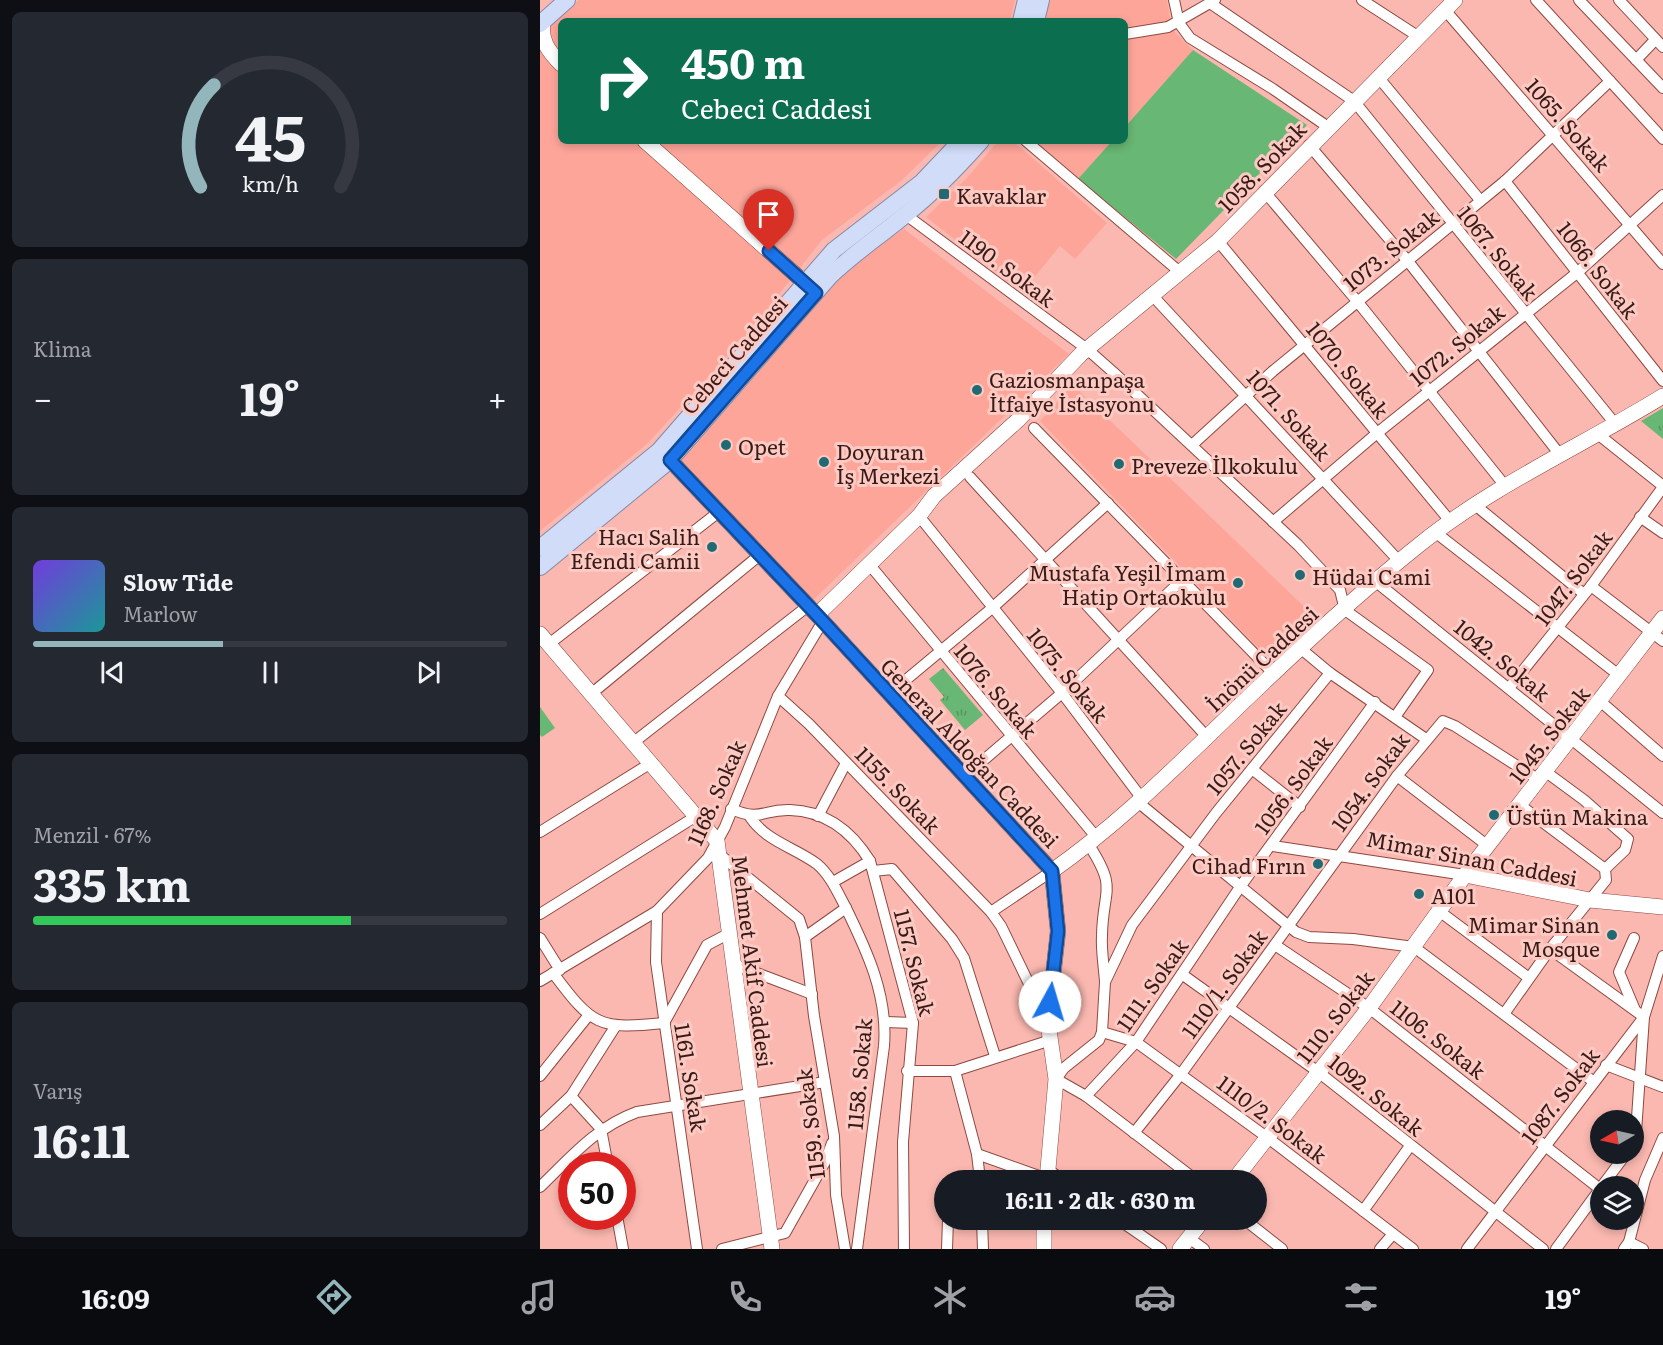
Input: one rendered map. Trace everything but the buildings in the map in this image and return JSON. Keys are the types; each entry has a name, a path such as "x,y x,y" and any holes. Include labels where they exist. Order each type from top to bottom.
{"main road":[{"path":"541,22 567,0"},
{"path":"1023,18 1026,0"},
{"path":"1037,18 1041,0"},
{"name":"Cebeci Caddesi","path":"540,567 664,455 810,288 834,250 922,182 958,144"},
{"name":"Cebeci Caddesi","path":"810,288 906,215 954,171 978,144"},
{"name":"Cebeci Caddesi","path":"540,548 664,455"}],"street":[{"path":"1174,0 1179,23 1190,38 1273,88 1328,127"},
{"path":"1362,0 1419,37"},
{"path":"1536,0 1663,138"},
{"path":"1579,0 1663,88"},
{"path":"1619,0 1659,44 1636,60"},
{"path":"1128,33 1179,23 1212,2"},
{"name":"1067. Sokak","path":"1212,2 1354,101 1616,425"},
{"name":"1058. Sokak","path":"816,614 919,516 934,496 967,474 1028,422 1087,349 1218,241 1309,145 1450,5"},
{"name":"1065. Sokak","path":"1450,5 1554,137 1663,264"},
{"path":"541,22 543,40 552,61"},
{"path":"1379,78 1480,200"},
{"name":"1073. Sokak","path":"1192,445 1246,394 1505,181 1554,137 1610,81"},
{"path":"648,144 810,288"},
{"path":"1030,144 1181,273"},
{"path":"1309,145 1407,260 1561,456"},
{"name":"1066. Sokak","path":"1505,181 1663,381"},
{"path":"1264,191 1357,301 1506,487"},
{"name":"1072. Sokak","path":"1273,522 1376,434 1578,272 1631,227 1663,195"},
{"name":"1190. Sokak","path":"906,215 1087,349 1273,522 1340,590 1345,610"},
{"name":"1070. Sokak","path":"1218,241 1450,521"},
{"name":"1071. Sokak","path":"1151,294 1399,561"},
{"name":"İnönü Caddesi","path":"1052,871 1093,842 1141,802 1300,648 1375,581 1435,532 1475,505 1663,396"},
{"path":"1028,422 1274,674"},
{"path":"1599,435 1663,487"},
{"name":"General Aldoğan Caddesi","path":"664,455 761,554 1052,871 1058,931 1048,1023 1056,1079 1048,1170"},
{"path":"967,474 1207,737"},
{"name":"1047. Sokak","path":"1509,688 1588,590 1663,487"},
{"path":"889,694 991,609 1108,503"},
{"path":"1475,505 1588,590 1657,637"},
{"path":"545,639 720,511"},
{"name":"1075. Sokak","path":"919,516 991,609 1062,693 1141,802 1191,847 1289,925 1309,937 1353,939 1414,947"},
{"path":"1640,517 1663,533"},
{"path":"1435,532 1620,676"},
{"path":"591,694 761,554"},
{"name":"1076. Sokak","path":"869,564 1011,737 1093,842 1106,871 1108,891 1102,935 1106,982"},
{"path":"965,776 1062,693 1182,580"},
{"name":"1042. Sokak","path":"1375,581 1663,813"},
{"path":"1345,610 1428,670 1395,717"},
{"path":"634,742 816,614"},
{"name":"1168. Sokak","path":"540,981 657,911 718,848 731,809 778,696 816,614"},
{"name":"1045. Sokak","path":"1465,875 1620,676 1657,637 1663,618"},
{"name":"Mehmet Akif Caddesi","path":"545,639 698,815 718,848 771,1244"},
{"name":"1054. Sokak","path":"1300,648 1330,673 1375,702 1426,740 1340,854"},
{"name":"1057. Sokak","path":"1106,982 1132,925 1252,769 1330,673"},
{"name":"1155. Sokak","path":"778,696 809,724 991,912 1001,926 1048,1023"},
{"path":"1600,701 1663,756"},
{"name":"1056. Sokak","path":"1240,887 1375,702"},
{"path":"1426,740 1443,722 1449,724 1584,800 1628,839 1625,850 1605,869 1605,880 1528,978 1504,1014"},
{"path":"540,832 651,763"},
{"path":"818,816 846,763"},
{"path":"1252,769 1300,807"},
{"path":"1397,776 1488,846"},
{"path":"1520,805 1605,869"},
{"path":"731,809 750,817"},
{"name":"1157. Sokak","path":"750,817 789,810 831,820 859,843 872,866 913,1023 907,1071 903,1142 904,1249"},
{"path":"540,914 698,815"},
{"name":"1158. Sokak","path":"750,817 767,836 817,865 833,882 861,937 873,970 886,1022 857,1249"},
{"name":"Mimar Sinan Caddesi","path":"1272,846 1340,854 1465,875 1590,900 1663,906"},
{"name":"1159. Sokak","path":"718,848 799,919 806,937 812,994 834,1136 836,1195 845,1249"},
{"name":"1110/1. Sokak","path":"1134,1133 1181,1074 1340,854"},
{"path":"833,882 872,866 892,869 952,939 967,967 980,1017 994,1056"},
{"path":"991,912 1021,889 1052,871"},
{"name":"1110. Sokak","path":"1242,1170 1317,1071 1369,1008 1465,875"},
{"name":"1111. Sokak","path":"1086,1096 1136,1042 1240,887"},
{"path":"806,937 846,908"},
{"path":"1439,910 1528,978"},
{"name":"1161. Sokak","path":"657,911 656,962 697,1249"},
{"path":"540,938 557,972 588,1016 615,1027 664,1023 707,945 728,934"},
{"path":"1634,938 1619,972 1639,1014 1639,1079 1636,1110"},
{"name":"1106. Sokak","path":"1275,945 1369,1008 1590,1180"},
{"path":"1414,947 1594,1082"},
{"path":"1550,949 1639,1014"},
{"name":"1087. Sokak","path":"1467,1249 1606,1065 1639,1014 1663,956"},
{"path":"733,964 812,994"},
{"name":"1092. Sokak","path":"1183,975 1317,1071 1543,1249"},
{"path":"1106,982 1102,1032 1099,1040 1064,1068 1056,1079 1086,1096 1183,1170"},
{"path":"540,1076 588,1016"},
{"path":"886,1022 913,1023"},
{"path":"540,1125 571,1096 615,1027"},
{"name":"1110/2. Sokak","path":"1102,1032 1136,1042 1269,1137 1413,1249"},
{"path":"907,1071 956,1071 994,1056 1051,1040"},
{"path":"1606,1065 1663,1087"},
{"path":"956,1071 979,1170"},
{"path":"540,1187 601,1129 637,1112 825,1082"},
{"path":"571,1096 601,1129 605,1152"},
{"path":"722,1249 771,1244 785,1233 825,1162 834,1136"},
{"path":"1644,1183 1663,1138"},
{"path":"1363,1211 1410,1146"},
{"path":"977,1154 1028,1170"},
{"path":"1556,1249 1590,1203"},
{"path":"619,1230 622,1249"},
{"path":"947,1249 948,1230"},
{"path":"982,1230 983,1249"},
{"path":"1044,1230 1044,1249"},
{"path":"1133,1230 1161,1249"},
{"path":"1195,1230 1184,1244 1204,1249"},
{"path":"1258,1230 1282,1249"},
{"path":"1631,1230 1627,1245 1643,1249"},
{"path":"1380,1249 1393,1234"}],"shaded area":[{"path":"579,0 1015,0 1011,18 558,18 558,144 939,144 902,180 822,240 749,332 648,443 540,531 540,39 557,16"},
{"path":"1049,0 1167,0 1172,29 1193,50 1128,124 1128,18 1046,18"},
{"path":"996,144 1016,144 1107,223 1075,259 1060,246 1022,292 926,217 968,177"},
{"path":"1039,144 1109,144 1078,179"},
{"path":"904,229 1069,354 812,601 677,459 852,263"},
{"path":"1073,385 1316,618 1270,660 1040,421"}],"green space":[{"path":"1193,50 1307,125 1176,259 1078,179 1109,144 1128,144 1128,124"},
{"path":"1663,408 1663,439 1641,421"},
{"path":"943,668 983,715 965,730 940,700 944,697 929,679"},
{"path":"540,707 555,728 542,737 540,735"}],"place":[{"name":"Kavaklar","path":"944,194"},
{"name":"Gaziosmanpaşa İtfaiye İstasyonu","path":"977,390"},
{"name":"Opet","path":"726,445"},
{"name":"Doyuran İş Merkezi","path":"824,462"},
{"name":"Preveze İlkokulu","path":"1119,464"},
{"name":"Hacı Salih Efendi Camii","path":"712,547"},
{"name":"Hüdai Cami","path":"1300,575"},
{"name":"Mustafa Yeşil İmam Hatip Ortaokulu","path":"1238,583"},
{"name":"Üstün Makina","path":"1494,815"},
{"name":"Cihad Fırın","path":"1318,864"},
{"name":"A101","path":"1419,894"},
{"name":"Mimar Sinan Mosque","path":"1612,935"}],"route":[{"path":"769,251 816,293 670,460 761,554 1052,871 1058,931 1050,1002"}]}
